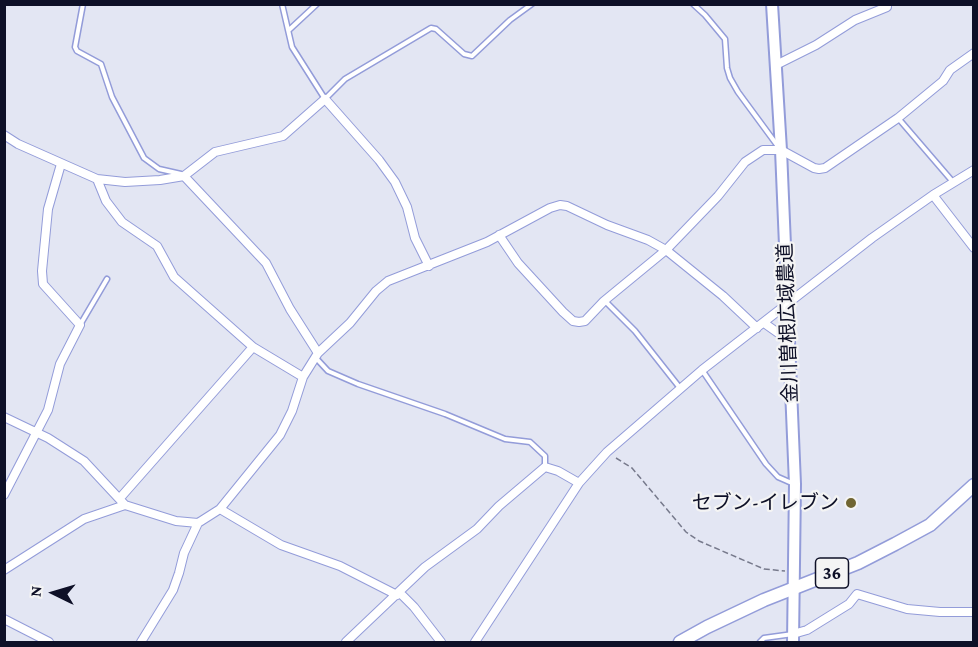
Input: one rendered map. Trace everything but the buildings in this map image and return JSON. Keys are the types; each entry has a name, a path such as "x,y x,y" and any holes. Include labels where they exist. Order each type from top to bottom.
{"main road":[{"name":"36","path":"680,642 792,588 858,563 930,525 974,485"}],"street":[{"name":"金川曽根広域農道","path":"772,4 781,150 795,484 793,638"},
{"path":"776,65 816,45 855,20 887,7 887,4"},
{"path":"499,235 519,263 573,321 585,321 604,300 666,250 718,196 745,162 763,150 781,150 819,169 825,168 898,118 943,81 950,70 974,53"},
{"path":"4,135 61,165 97,179 124,182 184,176 215,152 283,136 325,99 379,160 395,182 406,207 415,238 429,266"},
{"path":"4,495 48,410 60,364 80,325 43,284 42,271 48,209 61,165"},
{"path":"475,642 579,483 607,452 702,369 761,326 872,238 933,195 974,170"},
{"path":"184,176 266,263 317,355"},
{"path":"97,179 106,201 122,222 157,246 174,277 253,347 303,377"},
{"path":"933,195 974,248"},
{"path":"141,642 173,590 184,553 198,523 220,509 279,435 292,411 303,377 317,355 351,323 376,291 388,281 429,266 499,235 550,208 560,205 567,206 607,225 648,240 666,250 761,326 788,340"},
{"path":"120,498 253,347"},
{"path":"4,417 38,432 84,461 125,505"},
{"path":"346,642 426,567 477,530 499,506 545,467 558,471 579,483"},
{"path":"4,570 84,519 125,505 176,521 198,523"},
{"path":"220,509 281,545 340,566 398,593 414,607 441,642"},
{"path":"793,638 849,604 857,594 907,609 974,612"},
{"path":"4,619 49,642"}],"lane":[{"path":"83,4 75,47 77,51 101,64 112,97 144,158 159,168 184,176"},
{"path":"282,4 292,47 325,99 345,79 431,28 436,29 464,54 472,56 510,20 532,4"},
{"path":"289,30 317,4"},
{"path":"693,4 725,39 730,78 781,150"},
{"path":"898,118 954,182"},
{"path":"80,325 107,279"},
{"path":"604,300 635,331 680,388"},
{"path":"317,355 328,371 358,384 445,414 505,439 530,442 544,456 545,467"},
{"path":"702,369 766,464 778,477 795,484"},
{"path":"760,642 764,638 793,638"}],"path":[{"path":"607,452 632,468 686,532 699,541 764,569 793,572"}],"place":[{"name":"セブン-イレブン","path":"851,503"}]}
